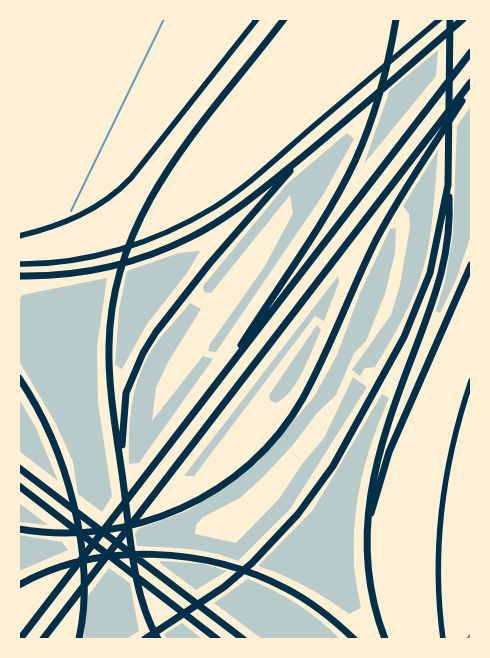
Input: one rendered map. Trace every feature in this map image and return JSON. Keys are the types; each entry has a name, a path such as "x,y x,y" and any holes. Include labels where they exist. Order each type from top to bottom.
{"highway":[{"path":"121,454 110,363 112,306 124,255 141,214 177,154 284,19"},
{"path":"215,385 326,212 361,145 384,82 396,19"},
{"path":"385,639 370,592 366,555 368,502 375,466 395,403 433,305 442,272 448,185 450,19"},
{"path":"19,276 81,273 135,260 161,251 191,237 223,218 309,151 463,19"},
{"path":"20,639 471,52"},
{"path":"43,639 471,82"},
{"path":"19,529 65,534 98,533 137,525 177,511 202,498 246,466 272,441 302,398 377,238 471,86"},
{"path":"157,638 139,583 121,467 122,427 126,393 134,369 156,332 210,263 309,151"},
{"path":"145,639 224,587 276,539 318,487 382,378 420,300 446,216"},
{"path":"366,555 371,514 386,460 471,264"},
{"path":"19,378 45,423 64,473 81,545 84,602 79,639"},
{"path":"19,468 243,639"},
{"path":"19,486 217,639"},
{"path":"19,585 40,574 69,563 131,555 203,561 236,569 273,582 320,610 354,639"}],"main road":[{"path":"19,236 42,230 79,216 114,196 131,178 257,19"},
{"path":"19,264 45,264 84,259 144,241 214,207 440,19"},
{"path":"442,639 438,584 438,546 445,488 458,426 471,381"}],"shaded area":[{"path":"438,50 436,76 364,164 390,90"},
{"path":"471,106 471,235 456,280 440,313 436,311 445,281 453,234 457,126"},
{"path":"347,133 354,139 323,195 216,352 208,351 210,344 265,266 293,213 290,195 211,293 204,292 203,286 287,184"},
{"path":"438,150 433,214 427,253 413,298 399,327 375,367 365,368 360,376 352,370 391,315 400,285 410,227 409,214 403,206"},
{"path":"396,228 395,253 385,294 366,341 354,353 336,395 317,413 292,446 263,477 240,498 203,517 196,525 195,534 236,543 279,499 302,464 324,438 353,377 367,387 290,509 238,561 226,556 201,551 137,546 135,534 138,529 187,511 222,490 258,462 314,397 337,355 360,293 390,229"},
{"path":"200,251 187,273 147,324 122,369 115,365 119,309 127,271 179,253"},
{"path":"338,276 339,282 324,321 315,316 194,476 184,476"},
{"path":"107,278 97,347 98,403 112,496 102,512 78,494 73,462 56,424 19,361 19,302 22,295"},
{"path":"190,303 201,309 168,362 156,388 152,421 203,356 213,359 139,463 129,464 129,434 132,406 144,364 155,345"},
{"path":"317,325 321,330 297,382 283,399 275,403 270,400 269,395"},
{"path":"382,394 389,398 367,456 355,517 354,565 361,608 349,614 305,586 258,566 313,510"},
{"path":"19,399 36,428 58,481 19,451"},
{"path":"19,503 48,525 19,522"},
{"path":"19,535 62,542 68,550 19,571"},
{"path":"161,561 204,564 227,571 196,590 160,563"},
{"path":"109,568 130,583 139,631 126,639 84,639 87,597"},
{"path":"248,579 274,590 297,604 340,639 262,639 214,603"},
{"path":"182,623 202,639 167,639 164,634"}],"waterway":[{"path":"71,211 164,19"}],"railway":[{"path":"467,639 471,634"}]}
